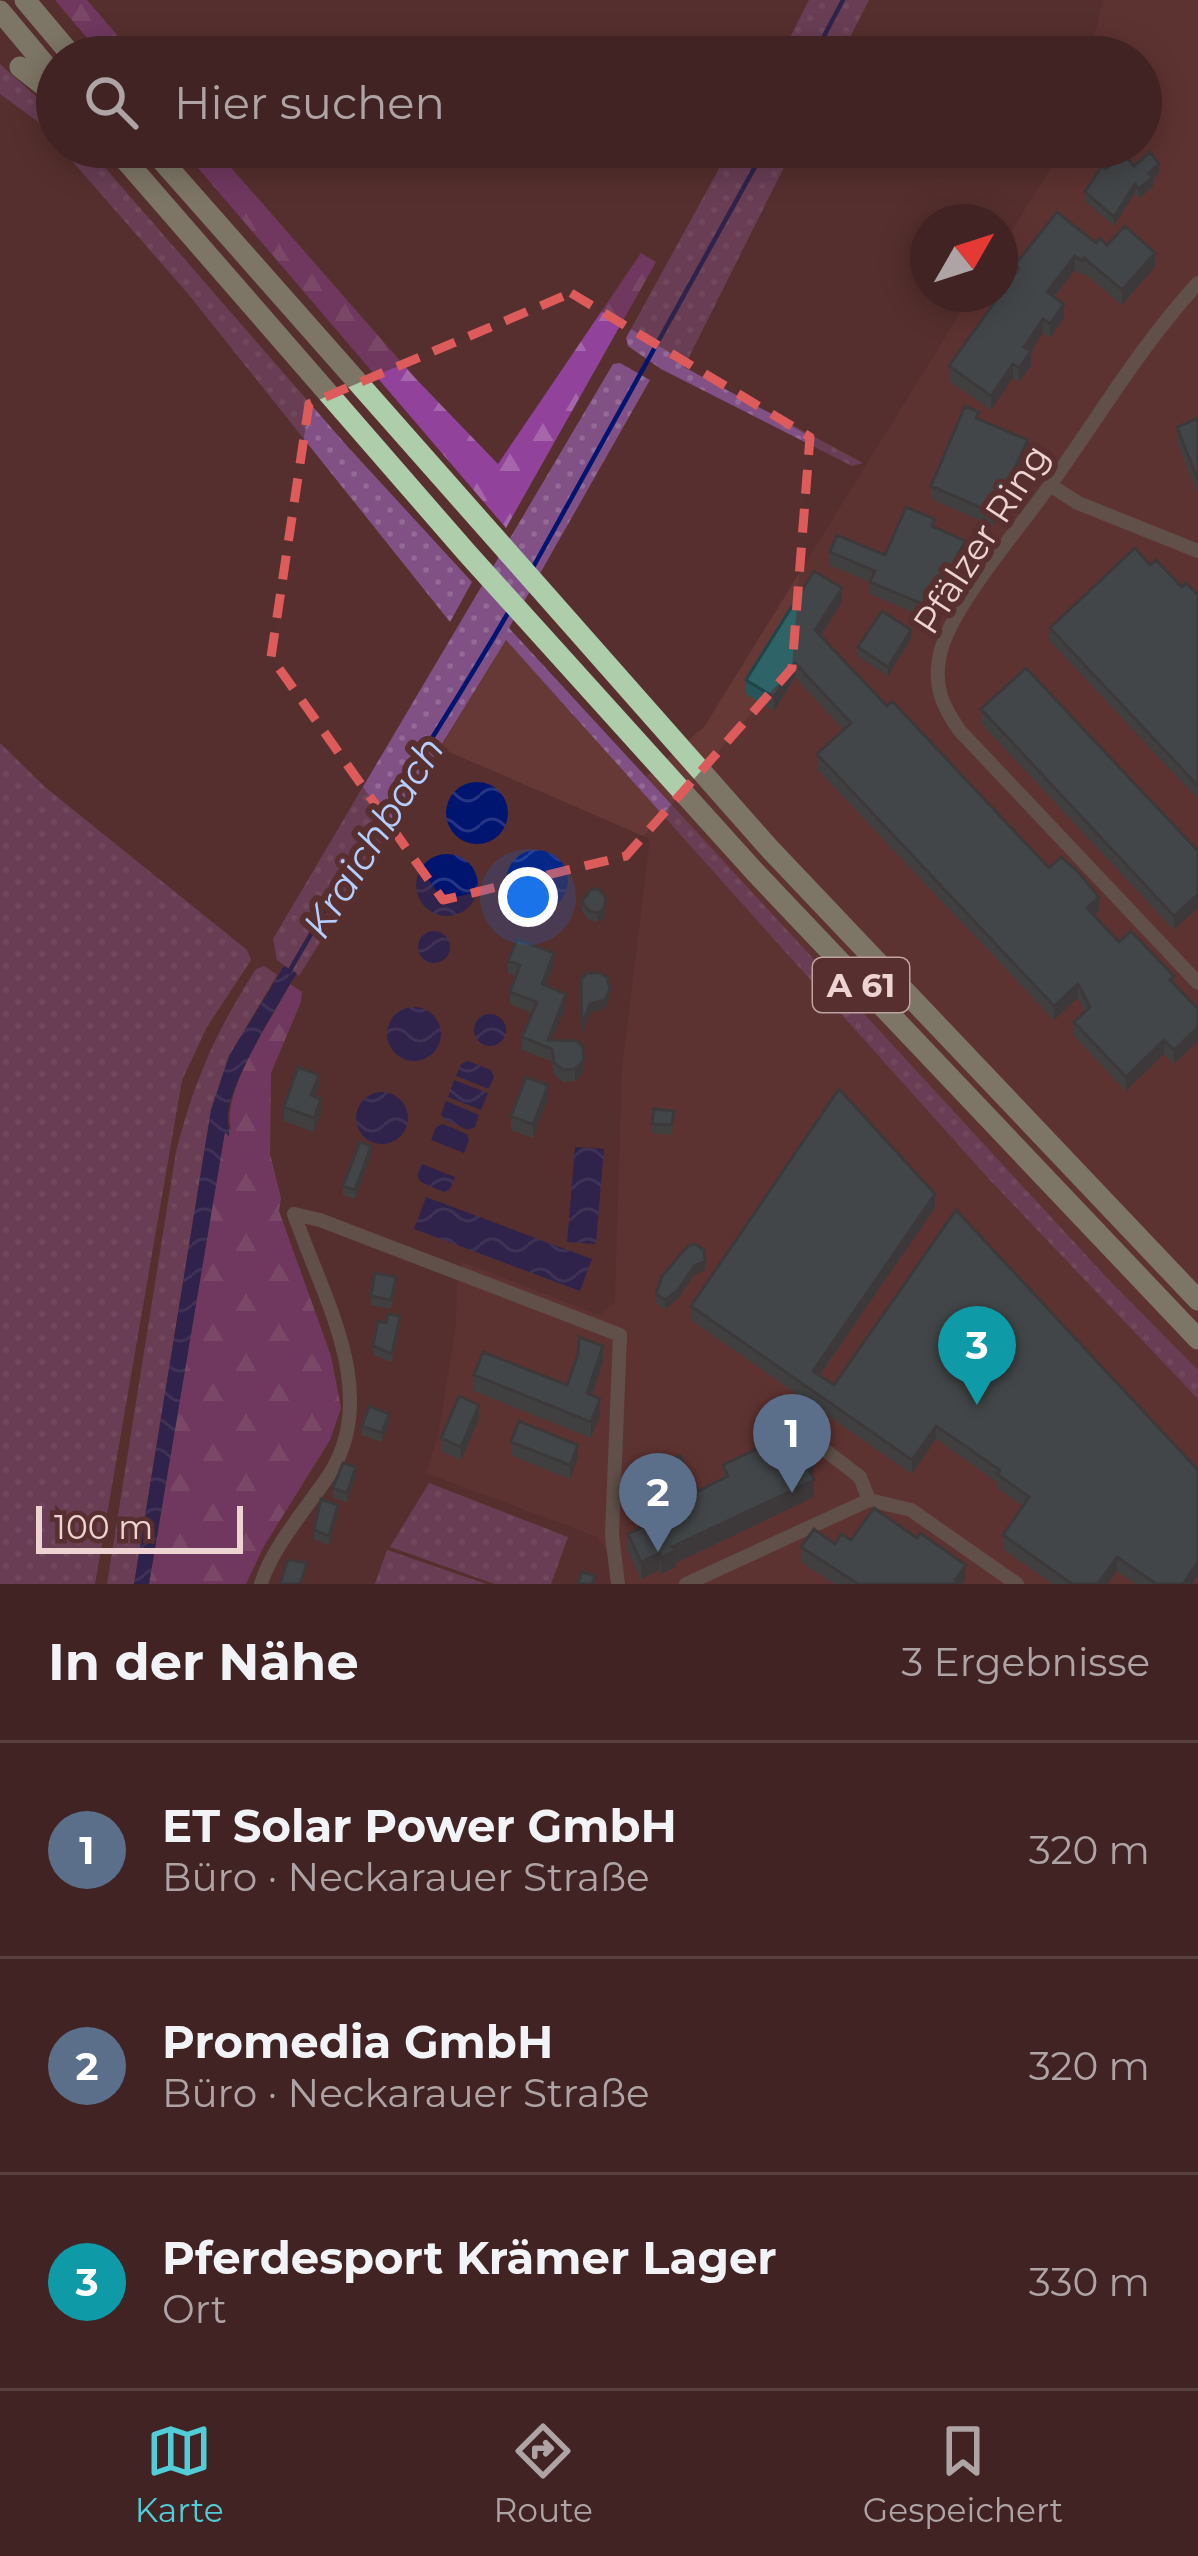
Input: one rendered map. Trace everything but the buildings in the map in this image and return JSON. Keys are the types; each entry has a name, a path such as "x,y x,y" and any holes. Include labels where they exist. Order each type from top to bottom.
{"highway":[{"path":"26,0 56,36"},
{"path":"0,11 36,55"},
{"path":"20,67 36,80"},
{"name":"A 61","path":"132,168 467,553 755,872 1198,1339"},
{"name":"A 61","path":"168,168 769,848 1198,1300"}],"street":[{"name":"Pfälzer Ring","path":"1198,283 1146,346 952,626 941,649 938,694 960,731 1198,983"},
{"path":"1050,485 1078,503 1198,551"},
{"path":"261,1584 344,1450 351,1423 349,1369 294,1214 620,1335 612,1535 617,1584"},
{"path":"786,1420 860,1477 869,1500"},
{"path":"686,1584 869,1500 911,1510 1017,1584"}],"highlighted area":[{"path":"571,293 810,437 792,668 626,856 443,900 271,657 309,404"}],"shaded area":[{"path":"809,0 869,0 851,36 791,36"},
{"path":"1103,0 1198,0 1198,1584 627,1584 598,1537 426,1473 438,1436 462,1262 599,1315 615,1303 622,1070 650,839 440,748 506,640 636,785 704,727 961,312 1018,312 1018,221 1051,168 1162,168 1162,36 1094,36"},
{"path":"0,64 36,96 36,120 0,94"},
{"path":"78,168 105,168 472,582 450,622 189,295"},
{"path":"719,168 784,168 684,367 863,463 852,466 661,369 628,346 626,338"},
{"path":"620,363 650,380 509,628 1107,1278 1198,1370 1198,1399 989,1179 506,640 299,976 277,960 273,939 613,364"},
{"path":"0,743 45,787 247,950 251,960 207,1027 182,1080 95,1584 0,1584"},
{"path":"264,966 277,975 229,1056 211,1110 134,1584 107,1584 176,1152 218,1036 256,969"},
{"path":"429,1483 568,1537 551,1584 495,1584 390,1547"},
{"path":"387,1550 486,1584 375,1584"}],"green space":[{"path":"55,0 87,0 118,36 85,36"},
{"path":"198,168 231,168 416,379 498,464 641,253 656,262 506,528"},
{"path":"290,984 302,992 301,1002 271,1073 270,1154 281,1198 279,1211 331,1356 341,1408 330,1440 246,1584 149,1584 225,1130 231,1129 233,1095"}],"water":[{"path":"477,782 499,791 508,813 499,835 477,844 455,835 446,813 455,791"},
{"path":"537,850 559,859 568,881 559,903 537,912 515,903 506,881 515,859"},
{"path":"447,854 469,863 478,885 469,907 447,916 425,907 416,885 425,863"},
{"path":"434,931 445,936 450,947 445,958 434,963 423,958 418,947 423,936"},
{"path":"284,966 297,973 256,1044 230,1103 229,1136 225,1132 149,1584 134,1584 211,1110 229,1056"},
{"path":"414,1007 433,1015 441,1034 433,1053 414,1061 395,1053 387,1034 395,1015"},
{"path":"490,1014 501,1019 506,1030 501,1041 490,1046 479,1041 474,1030 479,1019"},
{"path":"468,1061 491,1070 494,1077 489,1089 456,1076"},
{"path":"454,1080 488,1093 481,1110 448,1097"},
{"path":"382,1092 400,1100 408,1118 400,1136 382,1144 364,1136 356,1118 364,1100"},
{"path":"446,1101 479,1115 475,1127 468,1130 445,1120 441,1114"},
{"path":"443,1124 467,1134 464,1153 431,1140 436,1127"},
{"path":"575,1147 604,1149 596,1244 567,1242"},
{"path":"422,1164 455,1177 450,1189 444,1192 421,1182 417,1176"},
{"path":"426,1197 592,1259 580,1291 414,1229"}],"waterway":[{"name":"Kraichbach","path":"824,36 843,0"},
{"name":"Kraichbach","path":"531,571 754,168"},
{"name":"Kraichbach","path":"289,972 508,613"}],"place":[{"name":"Pferdesport Krämer Lager","path":"977,1405"},
{"name":"ET Solar Power GmbH","path":"792,1493"},
{"name":"Promedia GmbH","path":"658,1552"}]}
